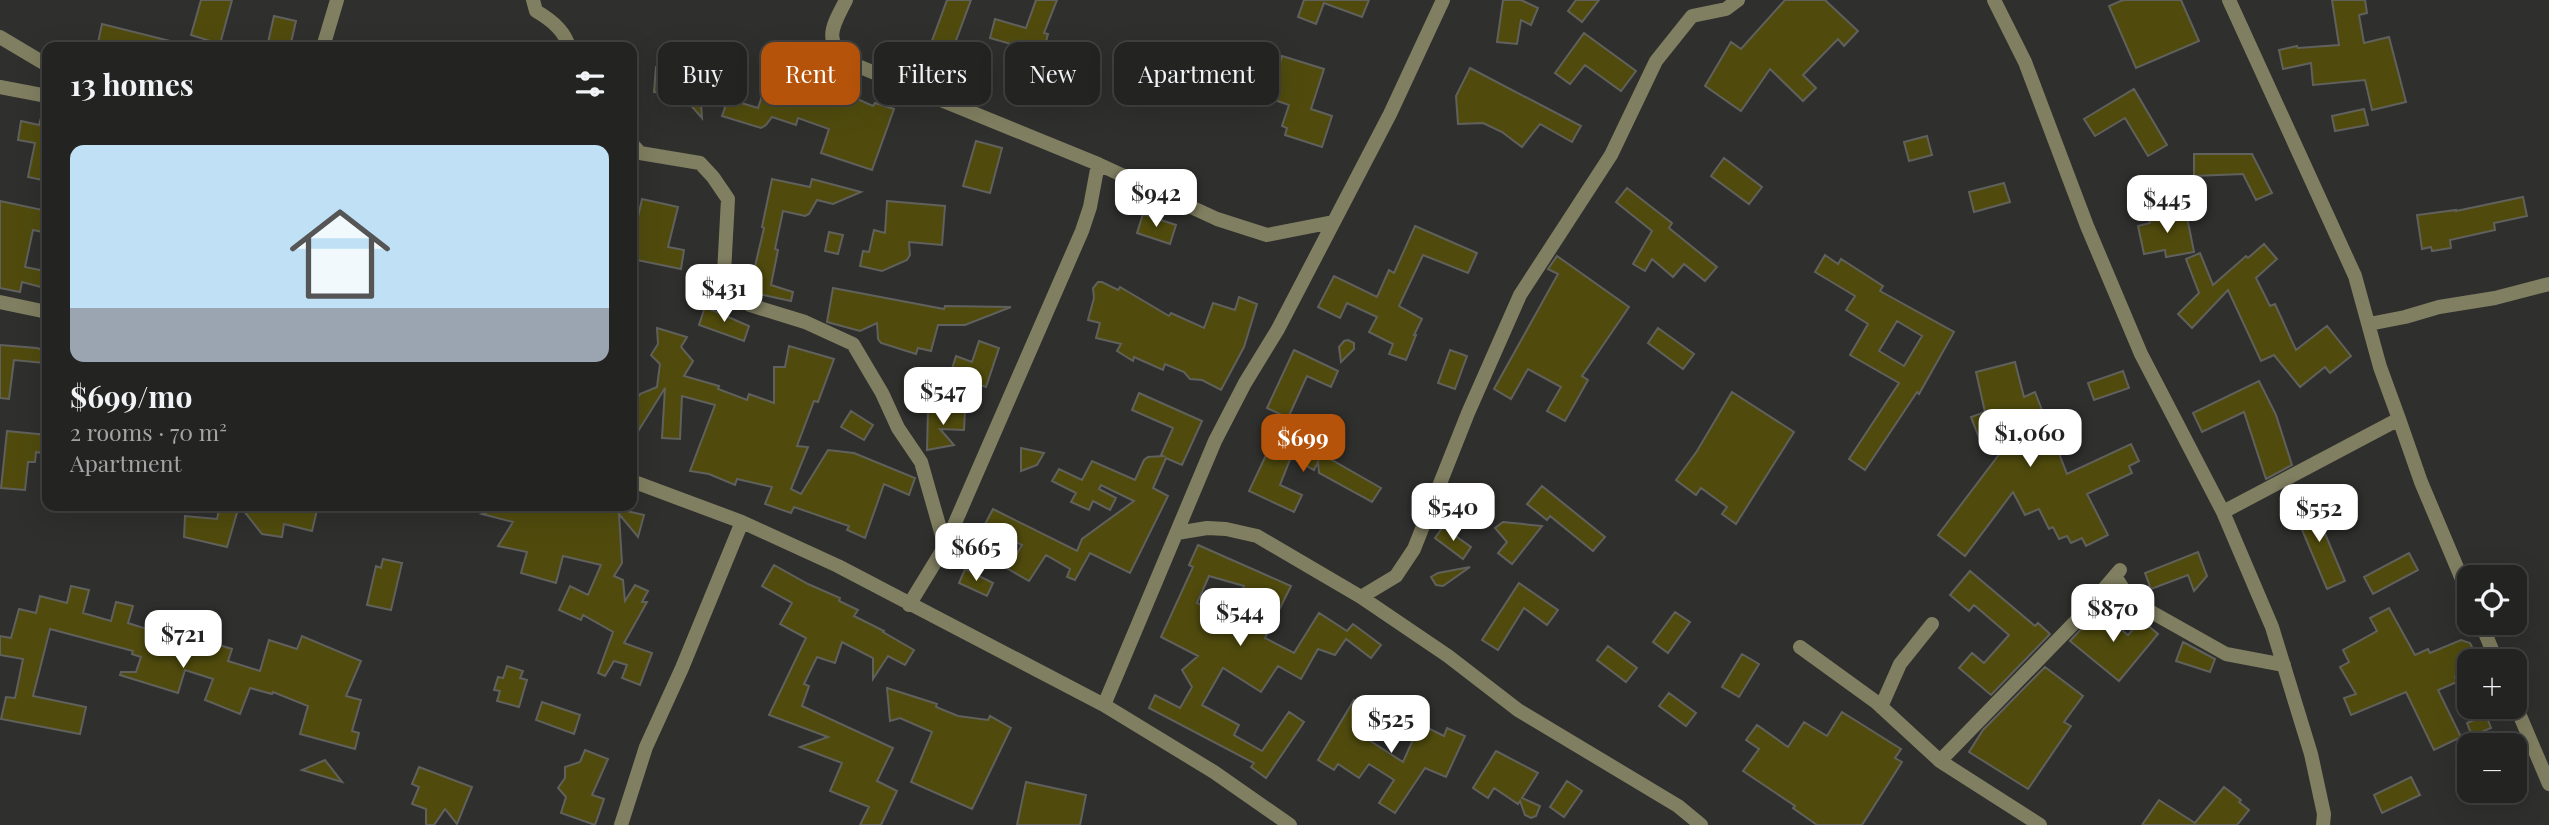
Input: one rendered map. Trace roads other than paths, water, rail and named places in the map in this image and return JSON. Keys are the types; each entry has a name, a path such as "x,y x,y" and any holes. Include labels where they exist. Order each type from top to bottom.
{"street":[{"path":"324,42 337,0"},
{"path":"533,0 536,11 547,17 561,31 566,42"},
{"path":"846,0 833,24 831,41 835,51 848,62 1098,164 1217,219 1266,235 1333,222"},
{"path":"1104,705 1215,441 1245,383 1278,329 1390,114 1443,0"},
{"path":"1361,597 1396,576 1414,549 1468,413 1520,295 1611,155 1656,61 1692,16 1726,9 1738,0"},
{"path":"1994,0 2025,62 2087,226 2141,354 2223,512 2272,627 2311,754 2325,814 2323,825"},
{"path":"2228,0 2355,276 2380,367 2421,482 2457,568"},
{"path":"0,37 42,62"},
{"path":"0,87 42,95"},
{"path":"637,150 640,153 700,163 713,177 728,199 724,273 735,293 750,305 805,322 853,344 882,393 898,428 920,462 945,546"},
{"path":"909,605 945,546 1082,231 1090,207 1098,164"},
{"path":"2369,324 2549,285"},
{"path":"0,302 42,311"},
{"path":"2223,512 2399,419"},
{"path":"637,483 742,523 838,566 1104,705 1214,772 1282,822"},
{"path":"621,825 646,747 742,523"},
{"path":"1177,533 1216,528 1257,536 1361,597 1448,656 1518,710 1678,806 1701,825"},
{"path":"1940,761 2070,628 2117,573 2130,600 2177,628 2226,654 2284,665"},
{"path":"1881,707 1900,664 1931,624"},
{"path":"1800,647 1881,707 1940,761 2040,825"},
{"path":"2521,719 2549,784"}]}
